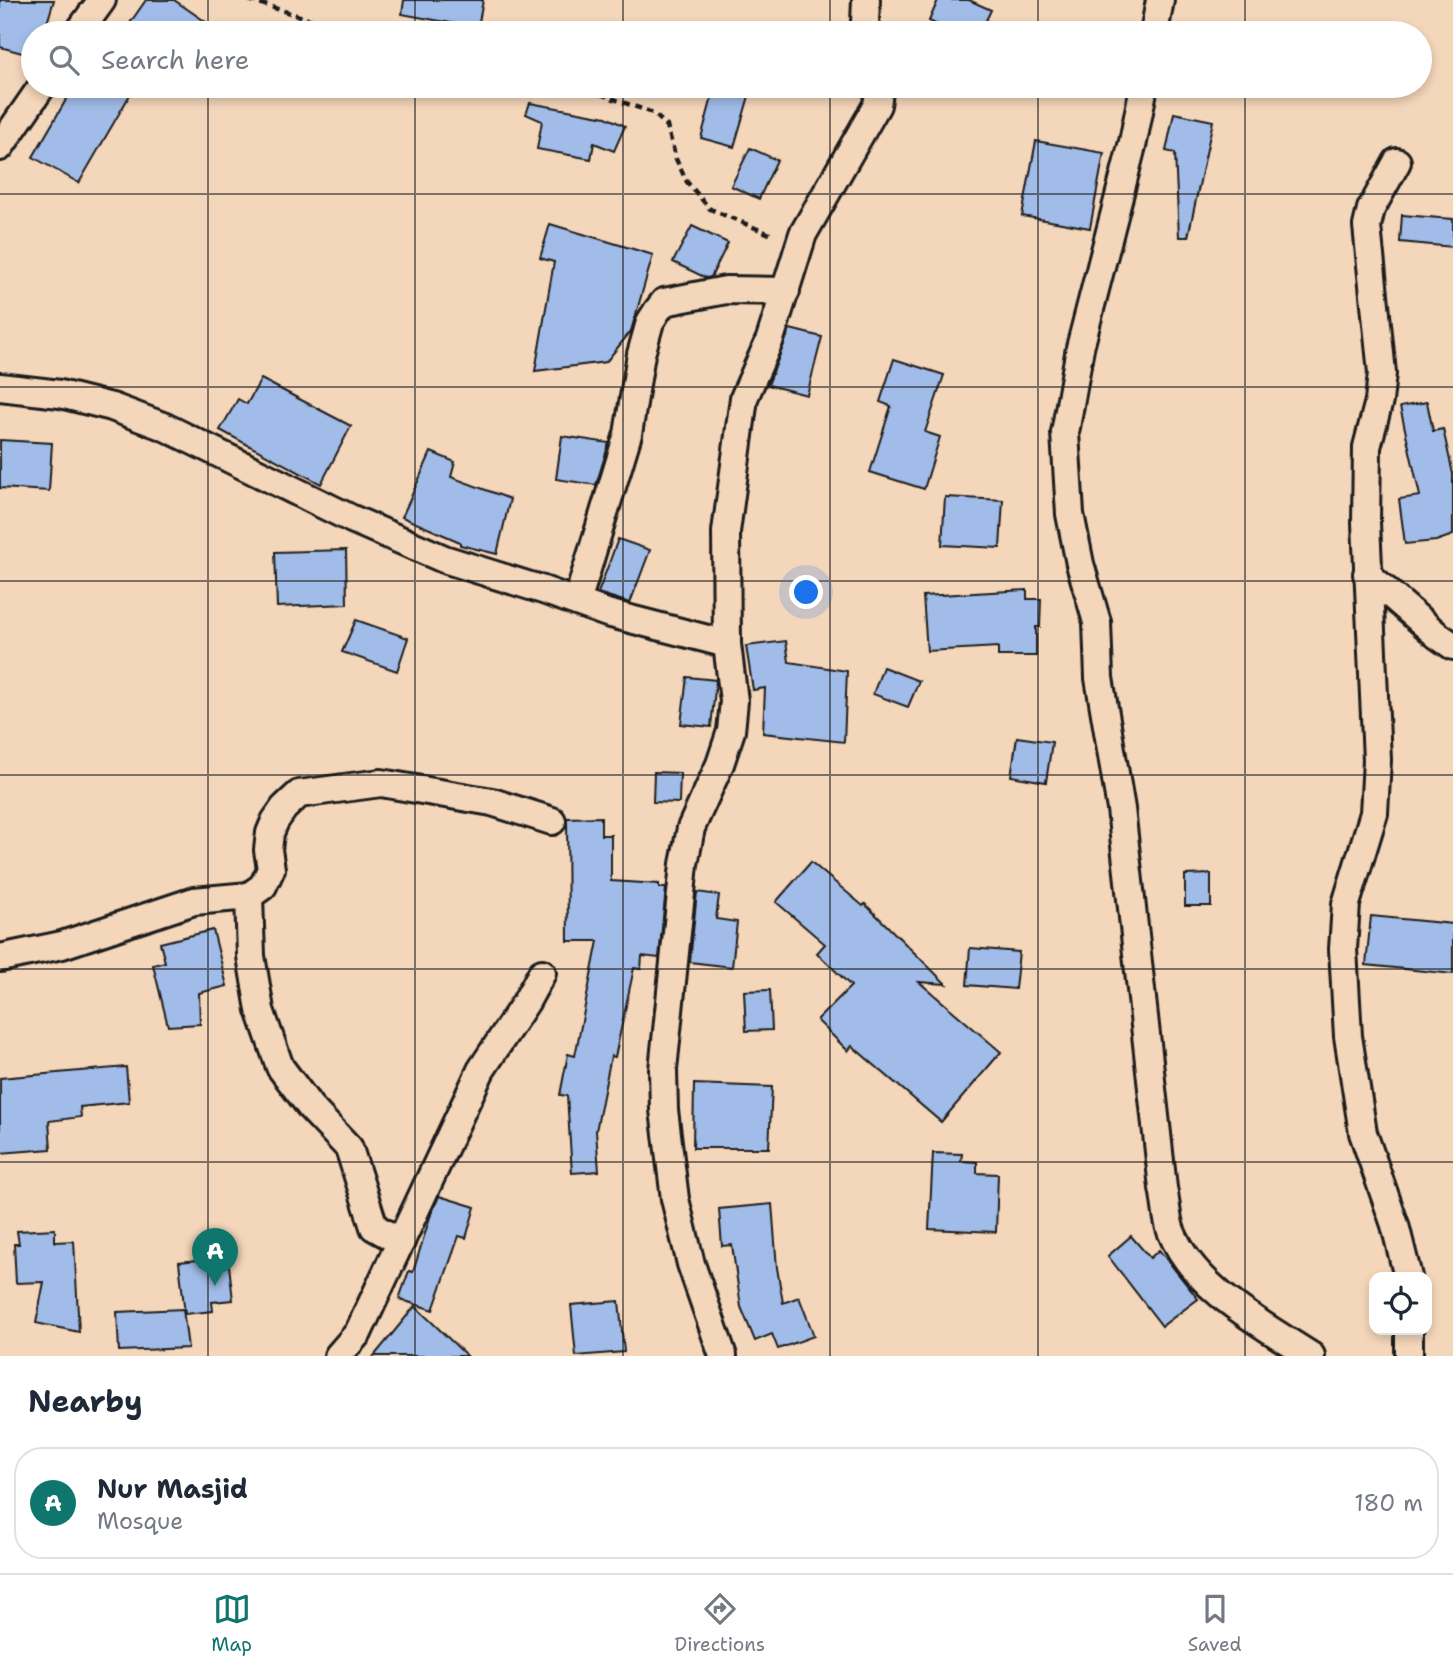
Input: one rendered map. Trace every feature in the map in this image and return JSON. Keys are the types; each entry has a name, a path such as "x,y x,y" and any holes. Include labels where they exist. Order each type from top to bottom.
{"street":[{"path":"87,21 103,0"},
{"path":"865,21 866,0"},
{"path":"1156,21 1160,0"},
{"path":"0,147 34,98"},
{"path":"723,1356 691,1264 675,1199 664,1110 663,1070 684,864 691,828 731,731 734,701 727,644 726,533 742,409 749,385 770,339 810,223 877,105 878,98"},
{"path":"1142,98 1133,142 1080,348 1069,409 1065,433 1070,514 1080,564 1097,622 1099,678 1121,809 1163,1188 1171,1230 1189,1261 1223,1298 1293,1352"},
{"path":"1397,162 1371,209 1367,226 1382,373 1379,401 1367,447 1367,574 1377,760 1374,813 1346,904 1343,949 1348,1036 1363,1133 1395,1225 1407,1272"},
{"path":"577,602 624,447 641,354 650,321 664,302 726,290 786,291"},
{"path":"0,387 60,394 112,407 165,427 352,519 444,559 607,613 727,644"},
{"path":"1367,574 1453,646"},
{"path":"0,958 62,945 194,901 249,895 262,886 271,869 268,850 275,821 299,794 381,783 492,802 552,821"},
{"path":"249,895 251,956 260,1010 280,1067 311,1108 349,1148 374,1227 401,1242"},
{"path":"338,1356 358,1333 481,1070 526,1002 541,973"},
{"path":"1409,1335 1409,1356"}],"path":[{"path":"249,0 315,21"},
{"path":"611,98 653,113 667,126 676,159 687,182 710,209 800,247"}],"building":[{"path":"0,0 54,0 48,21 21,21 21,53 0,47"},
{"path":"146,0 174,0 205,21 131,21"},
{"path":"404,0 483,0 479,21 440,21 402,14"},
{"path":"938,0 969,0 991,10 986,21 929,21"},
{"path":"67,98 128,98 79,183 33,157"},
{"path":"712,98 748,98 734,147 701,138"},
{"path":"530,103 606,117 625,126 614,151 594,143 591,159 537,149 542,121 526,114"},
{"path":"1174,113 1213,121 1188,237 1179,237 1175,153 1166,151"},
{"path":"1036,141 1104,153 1090,228 1022,216"},
{"path":"750,148 777,160 759,199 731,186"},
{"path":"1402,215 1453,219 1453,247 1400,242"},
{"path":"550,224 653,255 631,331 606,362 535,371 554,262 540,258"},
{"path":"692,226 728,243 711,277 706,278 673,262"},
{"path":"790,329 822,337 807,395 768,385"},
{"path":"894,359 944,375 925,432 940,437 924,489 870,472 891,406 880,402"},
{"path":"261,379 351,426 321,484 220,430 238,399 247,404"},
{"path":"1427,402 1433,431 1443,429 1453,474 1453,535 1436,541 1405,544 1399,499 1420,496 1400,407"},
{"path":"562,436 609,443 596,485 556,479"},
{"path":"0,440 52,443 49,491 0,488"},
{"path":"431,452 455,462 451,477 510,499 497,554 460,545 460,542 402,517"},
{"path":"945,497 1003,500 1000,548 942,545"},
{"path":"618,539 650,550 630,603 598,593"},
{"path":"346,550 347,604 277,607 275,552"},
{"path":"1027,590 1027,599 1041,599 1040,627 1036,627 1036,656 998,656 998,647 927,651 923,596"},
{"path":"356,620 408,638 397,671 342,652"},
{"path":"786,641 789,662 847,671 844,742 763,733 765,688 753,690 746,646"},
{"path":"883,667 919,681 908,707 873,694"},
{"path":"687,677 716,680 711,727 681,724"},
{"path":"1017,737 1052,742 1046,782 1011,776"},
{"path":"654,772 680,773 679,803 653,802"},
{"path":"601,817 601,835 611,835 611,881 659,884 659,888 666,888 659,958 642,956 641,969 634,968 615,1057 611,1056 596,1131 599,1171 572,1173 567,1096 560,1095 568,1054 575,1056 598,941 568,941 567,818"},
{"path":"811,862 863,906 865,904 946,984 919,982 1001,1052 941,1122 852,1046 848,1051 817,1020 851,986 817,953 825,944 776,902"},
{"path":"1211,874 1211,906 1185,906 1185,875"},
{"path":"697,892 719,895 716,919 737,922 732,967 690,962"},
{"path":"1371,916 1453,924 1453,974 1366,965"},
{"path":"213,930 227,986 199,993 200,1024 168,1026 153,965 165,962 160,943"},
{"path":"970,948 1019,952 1015,989 967,985"},
{"path":"770,990 772,1030 746,1031 744,991"},
{"path":"126,1067 129,1102 80,1107 81,1117 49,1121 51,1149 0,1153 0,1078"},
{"path":"694,1084 772,1087 769,1148 693,1148"},
{"path":"933,1153 962,1154 961,1161 977,1162 977,1173 998,1174 996,1232 929,1229"},
{"path":"439,1196 475,1207 466,1238 459,1236 433,1310 399,1299 409,1271 413,1272"},
{"path":"772,1204 783,1303 799,1297 814,1336 778,1349 772,1334 755,1341 741,1307 732,1245 722,1246 719,1209"},
{"path":"55,1229 55,1242 74,1241 79,1332 36,1323 44,1282 16,1283 14,1244 19,1244 17,1231"},
{"path":"1131,1236 1150,1258 1159,1250 1198,1299 1162,1326 1108,1256"},
{"path":"228,1257 233,1300 212,1302 213,1311 185,1314 179,1262"},
{"path":"619,1301 624,1352 576,1356 571,1305"},
{"path":"415,1306 467,1356 374,1356"},
{"path":"183,1309 188,1348 119,1351 117,1312"}],"place":[{"name":"Nur Masjid","path":"215,1286"}]}
